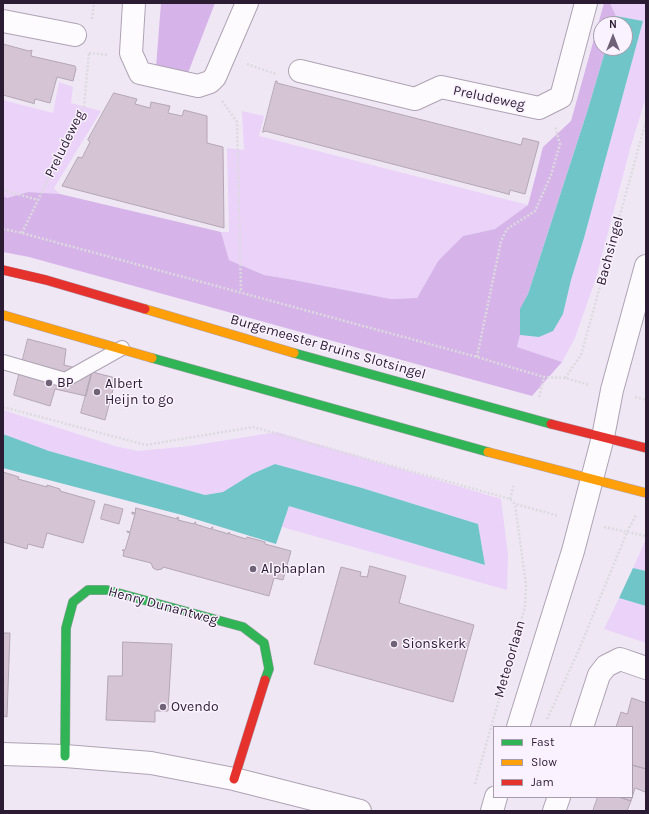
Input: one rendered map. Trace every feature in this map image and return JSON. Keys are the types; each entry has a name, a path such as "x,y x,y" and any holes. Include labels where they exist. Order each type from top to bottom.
{"main road":[{"name":"Burgemeester Bruins Slotsingel","path":"3,270 46,280 358,371 646,448"},
{"path":"3,315 313,403 646,493"},
{"name":"Henry Dunantweg","path":"65,756 66,628 73,602 88,590 107,590 243,627 264,643 269,669 234,779"}],"street":[{"path":"134,3 131,53 140,73 198,86 210,82 215,77 247,3"},
{"path":"548,104 561,97 586,3"},
{"path":"3,21 86,35"},
{"name":"Preludeweg","path":"300,71 415,99 441,87 539,108 548,104"},
{"path":"603,437 612,390 646,266"},
{"name":"Meteoorlaan","path":"518,726 573,551 603,437"},
{"path":"582,726 599,675 606,666 620,659 646,668"},
{"path":"3,754 65,756 151,763 234,779 360,811"},
{"path":"492,811 496,798"},
{"path":"554,811 559,798"}],"lane":[{"path":"3,362 65,380 122,348"}],"path":[{"name":"Preludeweg","path":"22,233 84,106 86,35 94,3"},
{"path":"224,56 282,76 300,71"},
{"path":"210,82 237,122 241,292"},
{"path":"477,357 501,241 507,229 535,211 550,175 560,144 548,104"},
{"name":"Bachsingel","path":"565,378 581,355 646,121"},
{"path":"3,190 38,200"},
{"name":"Burgemeester Bruins Slotsingel","path":"3,229 241,292 544,377 565,378"},
{"path":"3,407 146,445 253,427 510,499 515,504 581,522"},
{"name":"Meteoorlaan","path":"474,788 525,607 526,585 515,504"},
{"path":"547,720 581,645 627,532 646,536"}],"shaded area":[{"path":"161,3 215,3 188,73 156,67"},
{"path":"604,3 610,3 616,16 600,16"},
{"path":"610,3 646,3 646,97 630,149 596,278 575,338 562,362 517,347 520,335 539,337 563,314 571,280 584,238 643,21 633,19 633,16 616,16"},
{"path":"593,42 593,56 604,56 528,294 522,307 520,335 517,347 562,362 532,396 29,257 3,252 3,196 7,198 28,192 60,194 221,232 229,260 264,275 391,299 417,298 438,261 463,236 495,229 528,205 543,147 571,121"},
{"path":"59,82 73,87 71,103 101,111 54,188 60,194 28,192 7,198 3,196 3,100 53,113"},
{"path":"242,111 264,116 259,136 528,205 495,229 463,236 438,261 417,298 391,299 264,275 229,260 221,232 229,232 227,148 244,150"},
{"path":"3,410 118,447 138,451 190,446 277,432 501,499 508,555 507,590 282,527 289,506 485,565 478,524 362,488 275,464 252,474 223,492 205,495 49,451 3,434"},
{"path":"646,541 646,571 633,568"},
{"path":"619,598 646,606 646,643 604,629"}],"water":[{"path":"633,19 643,21 584,238 571,280 563,314 553,331 539,337 520,335 520,309 528,294 604,56 633,56"},
{"path":"3,434 49,451 205,495 223,492 252,474 275,464 362,488 478,524 485,565 289,506 276,544 182,515 3,468"},
{"path":"633,568 646,571 646,606 619,598"}],"building":[{"path":"3,44 29,51 32,50 31,56 75,66 76,69 73,81 57,77 50,103 35,99 34,104 3,95"},
{"path":"276,81 277,83 521,145 523,138 539,142 525,194 510,190 509,195 265,131 263,132"},
{"path":"114,93 137,99 135,104 150,108 151,102 170,106 168,113 182,116 184,110 207,116 207,143 223,147 224,228 62,186 78,157 82,158 90,142 88,140"},
{"path":"28,339 66,349 64,365 92,372 86,396 55,389 50,406 14,395"},
{"path":"92,372 116,378 105,420 81,413"},
{"path":"3,472 19,477 18,479 47,487 47,485 60,489 60,491 95,501 83,543 47,533 43,548 28,544 27,549 3,542"},
{"path":"105,504 123,509 119,524 101,519"},
{"path":"136,508 177,519 177,517 179,518 178,520 194,524 196,522 195,524 211,529 213,527 212,529 229,534 229,532 230,534 246,539 247,537 265,542 265,544 291,551 283,580 274,578 269,596 163,567 162,569 157,570 153,568 151,563 123,556 124,551 122,550 125,550 130,533 127,531 130,532 135,514 132,514 132,512 135,513"},
{"name":"Sionskerk","path":"370,566 406,576 399,603 474,625 453,702 314,664 341,567 361,572 360,576 367,577"},
{"path":"3,633 10,633 7,717 3,716"},
{"path":"123,642 172,644 168,711 155,711 155,722 106,720 108,676 122,676"},
{"path":"632,698 646,703 646,769 633,765 633,726 616,726 621,712 627,714"},
{"path":"633,765 646,769 645,792 635,788 633,794"},
{"path":"598,798 622,798 631,801 627,811 593,811"},
{"path":"622,798 632,798 631,801"}],"traffic: fast":[{"path":"294,353 551,424"},
{"path":"152,358 488,452"},
{"path":"65,756 66,628 73,602 88,590 107,590 243,627 264,643 269,669 265,680"}],"traffic: slow":[{"path":"145,309 294,353"},
{"path":"3,315 152,358"},
{"path":"488,452 646,493"}],"traffic: jam":[{"path":"3,270 46,280 145,309"},
{"path":"551,424 646,448"},
{"path":"234,779 265,680"}],"place":[{"name":"BP","path":"49,383"},
{"name":"Albert Heijn to go","path":"97,392"},
{"name":"Alphaplan","path":"253,569"},
{"name":"Sionskerk","path":"394,644"},
{"name":"Ovendo","path":"163,707"}]}
